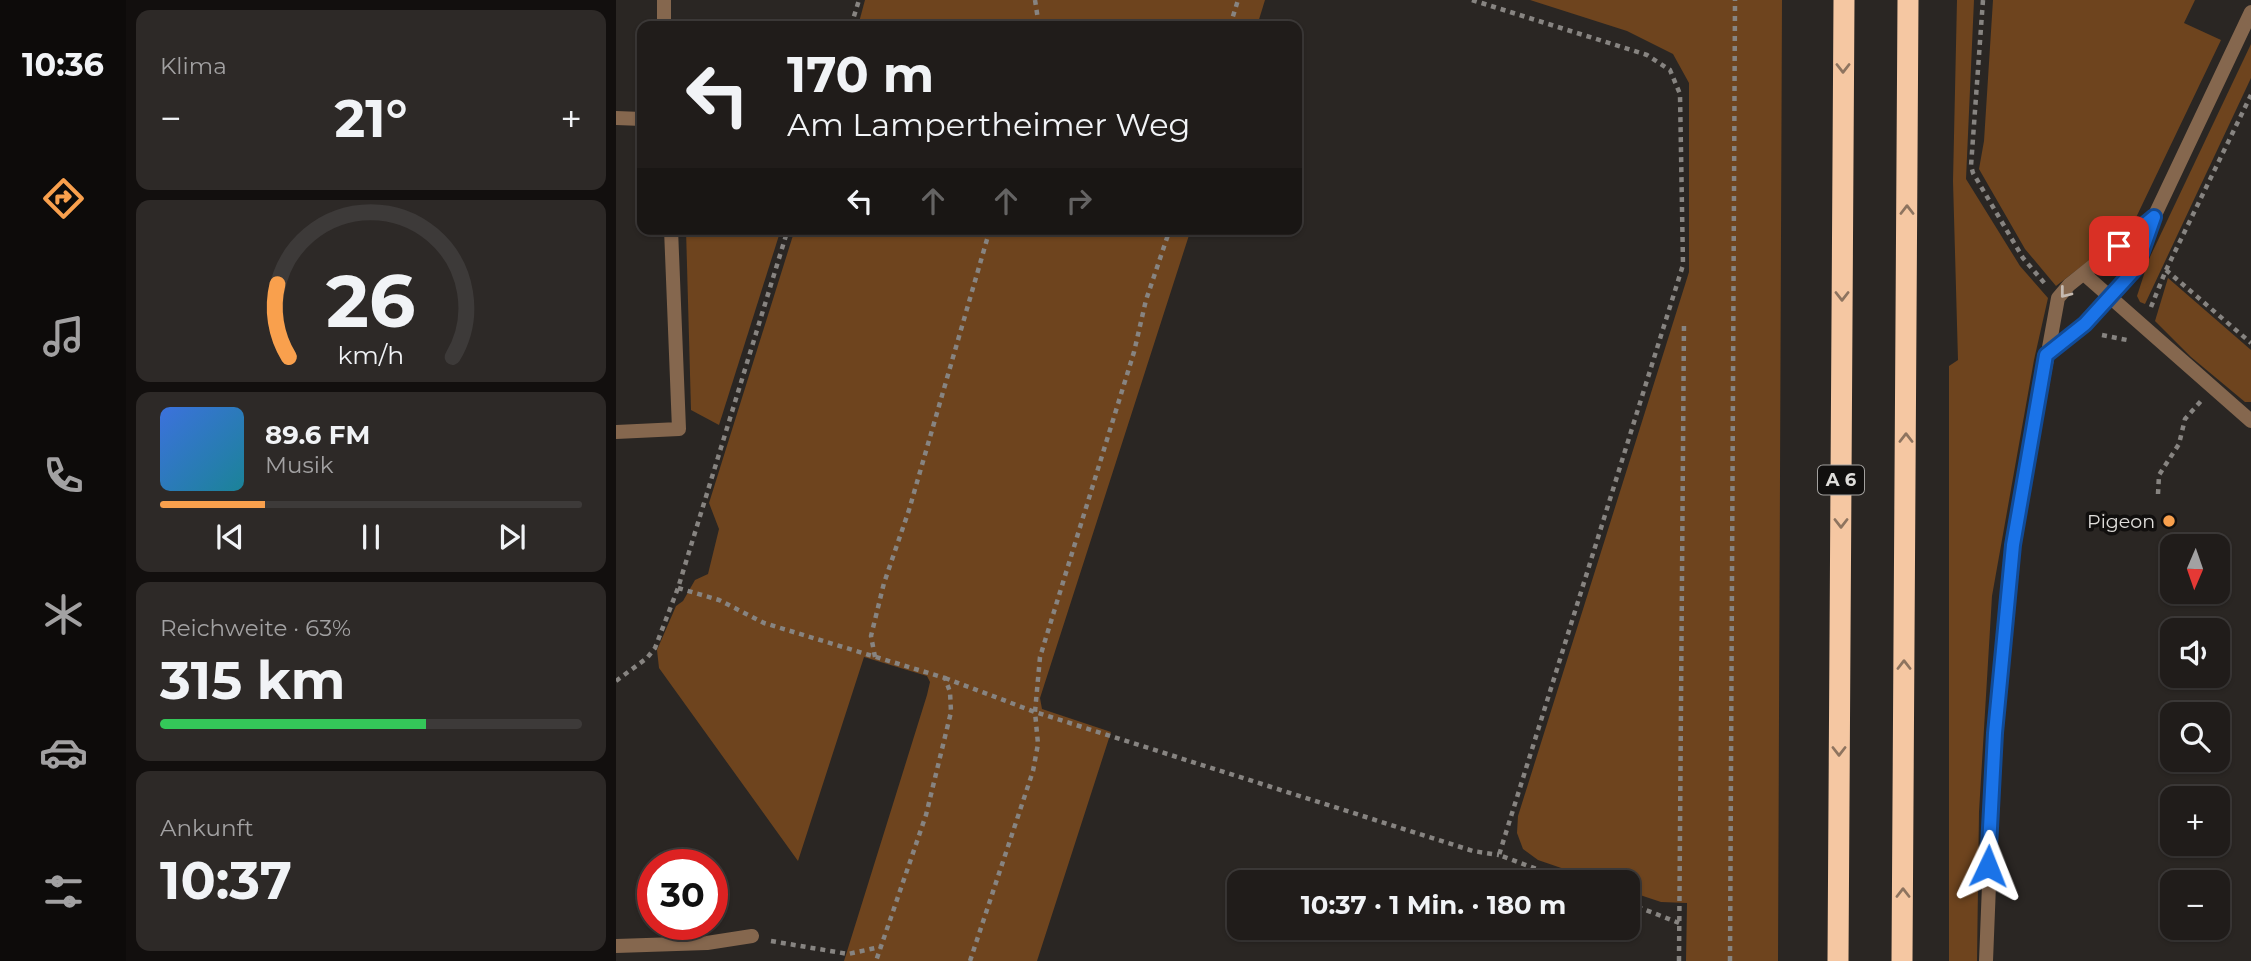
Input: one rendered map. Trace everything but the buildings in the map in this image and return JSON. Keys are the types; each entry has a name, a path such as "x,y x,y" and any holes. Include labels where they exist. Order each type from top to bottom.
{"highway":[{"name":"A 6","path":"1838,961 1844,0"},
{"path":"1902,961 1908,0"}],"street":[{"path":"664,0 664,21"},
{"path":"2046,355 2085,324 2136,268 2154,217 2251,12"},
{"path":"616,118 637,119"},
{"path":"1986,961 1995,733 2013,545 2058,298 2069,285 2154,217"},
{"path":"616,432 679,429 671,235"},
{"path":"2084,274 2251,421"},
{"path":"616,946 707,943 752,936"}],"path":[{"path":"853,21 859,0"},
{"path":"1035,0 1038,21"},
{"path":"1232,21 1238,0"},
{"path":"1472,0 1647,55 1670,70 1681,94 1683,265 1499,855"},
{"path":"1730,961 1735,0"},
{"path":"1983,0 1971,166 2023,258 2058,298"},
{"path":"2157,292 2251,96"},
{"path":"616,681 646,658 654,648 678,588 786,235"},
{"path":"875,657 871,636 884,583 909,510 988,235"},
{"path":"970,961 1033,771 1038,744 1035,712 1040,657 1134,352 1146,300 1168,235"},
{"path":"2166,270 2251,343"},
{"path":"1679,961 1684,321"},
{"path":"2158,494 2159,475 2179,443 2185,419 2213,387"},
{"path":"678,588 719,600 764,624 945,678 1035,712 1474,851 1499,855 1539,870"},
{"path":"876,961 926,815 942,750 951,712 950,692 945,678"},
{"path":"1640,908 1679,923"},
{"path":"752,936 779,944 848,954 881,947"}],"shaded area":[{"path":"865,0 1265,0 1259,21 859,21"},
{"path":"1530,0 1782,0 1778,961 1686,961 1687,903 1661,902 1640,895 1640,870 1567,870 1538,860 1523,849 1517,833 1518,816 1689,272 1689,83 1673,54 1627,31"},
{"path":"1957,0 1974,0 1966,179 2020,266 2048,298 2034,360 1992,596 1979,812 1977,961 1949,961 1949,366 1958,360 1953,181"},
{"path":"1993,0 2195,0 2184,23 2221,40 2131,228 2056,286 2025,249 1979,169 1984,141"},
{"path":"2251,44 2251,78 2145,304 2140,302 2137,296 2149,259"},
{"path":"686,235 779,235 719,425 691,410"},
{"path":"793,235 1189,235 1040,698 1042,709 1111,732 1037,961 844,961 930,682 927,676 864,657 798,861 659,668 657,650 676,606 683,601 695,580 708,574 719,529 709,503"},
{"path":"2168,278 2251,350 2251,402 2245,402 2191,357 2155,321"}],"place":[{"name":"Pigeon","path":"2169,521"}],"route":[{"path":"1988,866 1995,733 2013,545 2046,355 2085,324 2136,268 2154,217 2119,246"}]}
